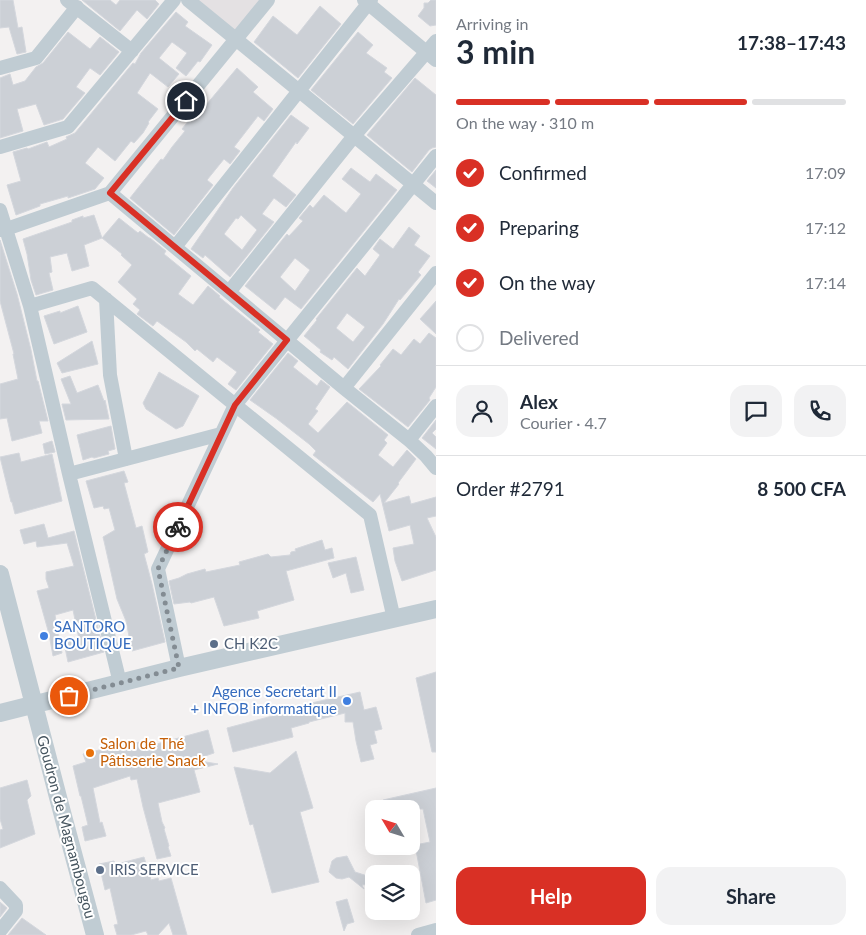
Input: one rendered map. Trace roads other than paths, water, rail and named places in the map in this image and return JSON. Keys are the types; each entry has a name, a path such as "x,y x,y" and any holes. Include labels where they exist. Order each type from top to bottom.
{"street":[{"path":"0,147 68,127 174,0"},
{"path":"188,0 436,203"},
{"path":"3,229 110,193 268,0"},
{"path":"175,247 368,1 431,57"},
{"path":"0,68 36,58 72,4 132,51"},
{"path":"228,292 354,136 431,57 436,41"},
{"path":"179,668 158,569 235,405 436,156"},
{"path":"110,193 409,440 436,468"},
{"path":"0,210 3,229 30,306 68,474 120,683"},
{"path":"344,388 436,273"},
{"path":"30,306 92,288 370,515 394,618"},
{"path":"106,299 110,375 126,459"},
{"path":"409,440 436,406"},
{"path":"68,474 221,434"},
{"name":"Goudron de Magnambougou","path":"0,574 94,935"},
{"path":"0,713 179,668 436,609"},
{"path":"0,888 16,905 16,912 0,931"},
{"path":"418,935 436,930"}],"place":[{"name":"SANTORO BOUTIQUE","path":"44,636"},
{"name":"CH K2C","path":"214,644"},
{"name":"Agence Secretart II + INFOB informatique","path":"347,701"},
{"name":"Salon de Thé Pâtisserie Snack","path":"90,753"},
{"name":"IRIS SERVICE","path":"100,870"}]}
